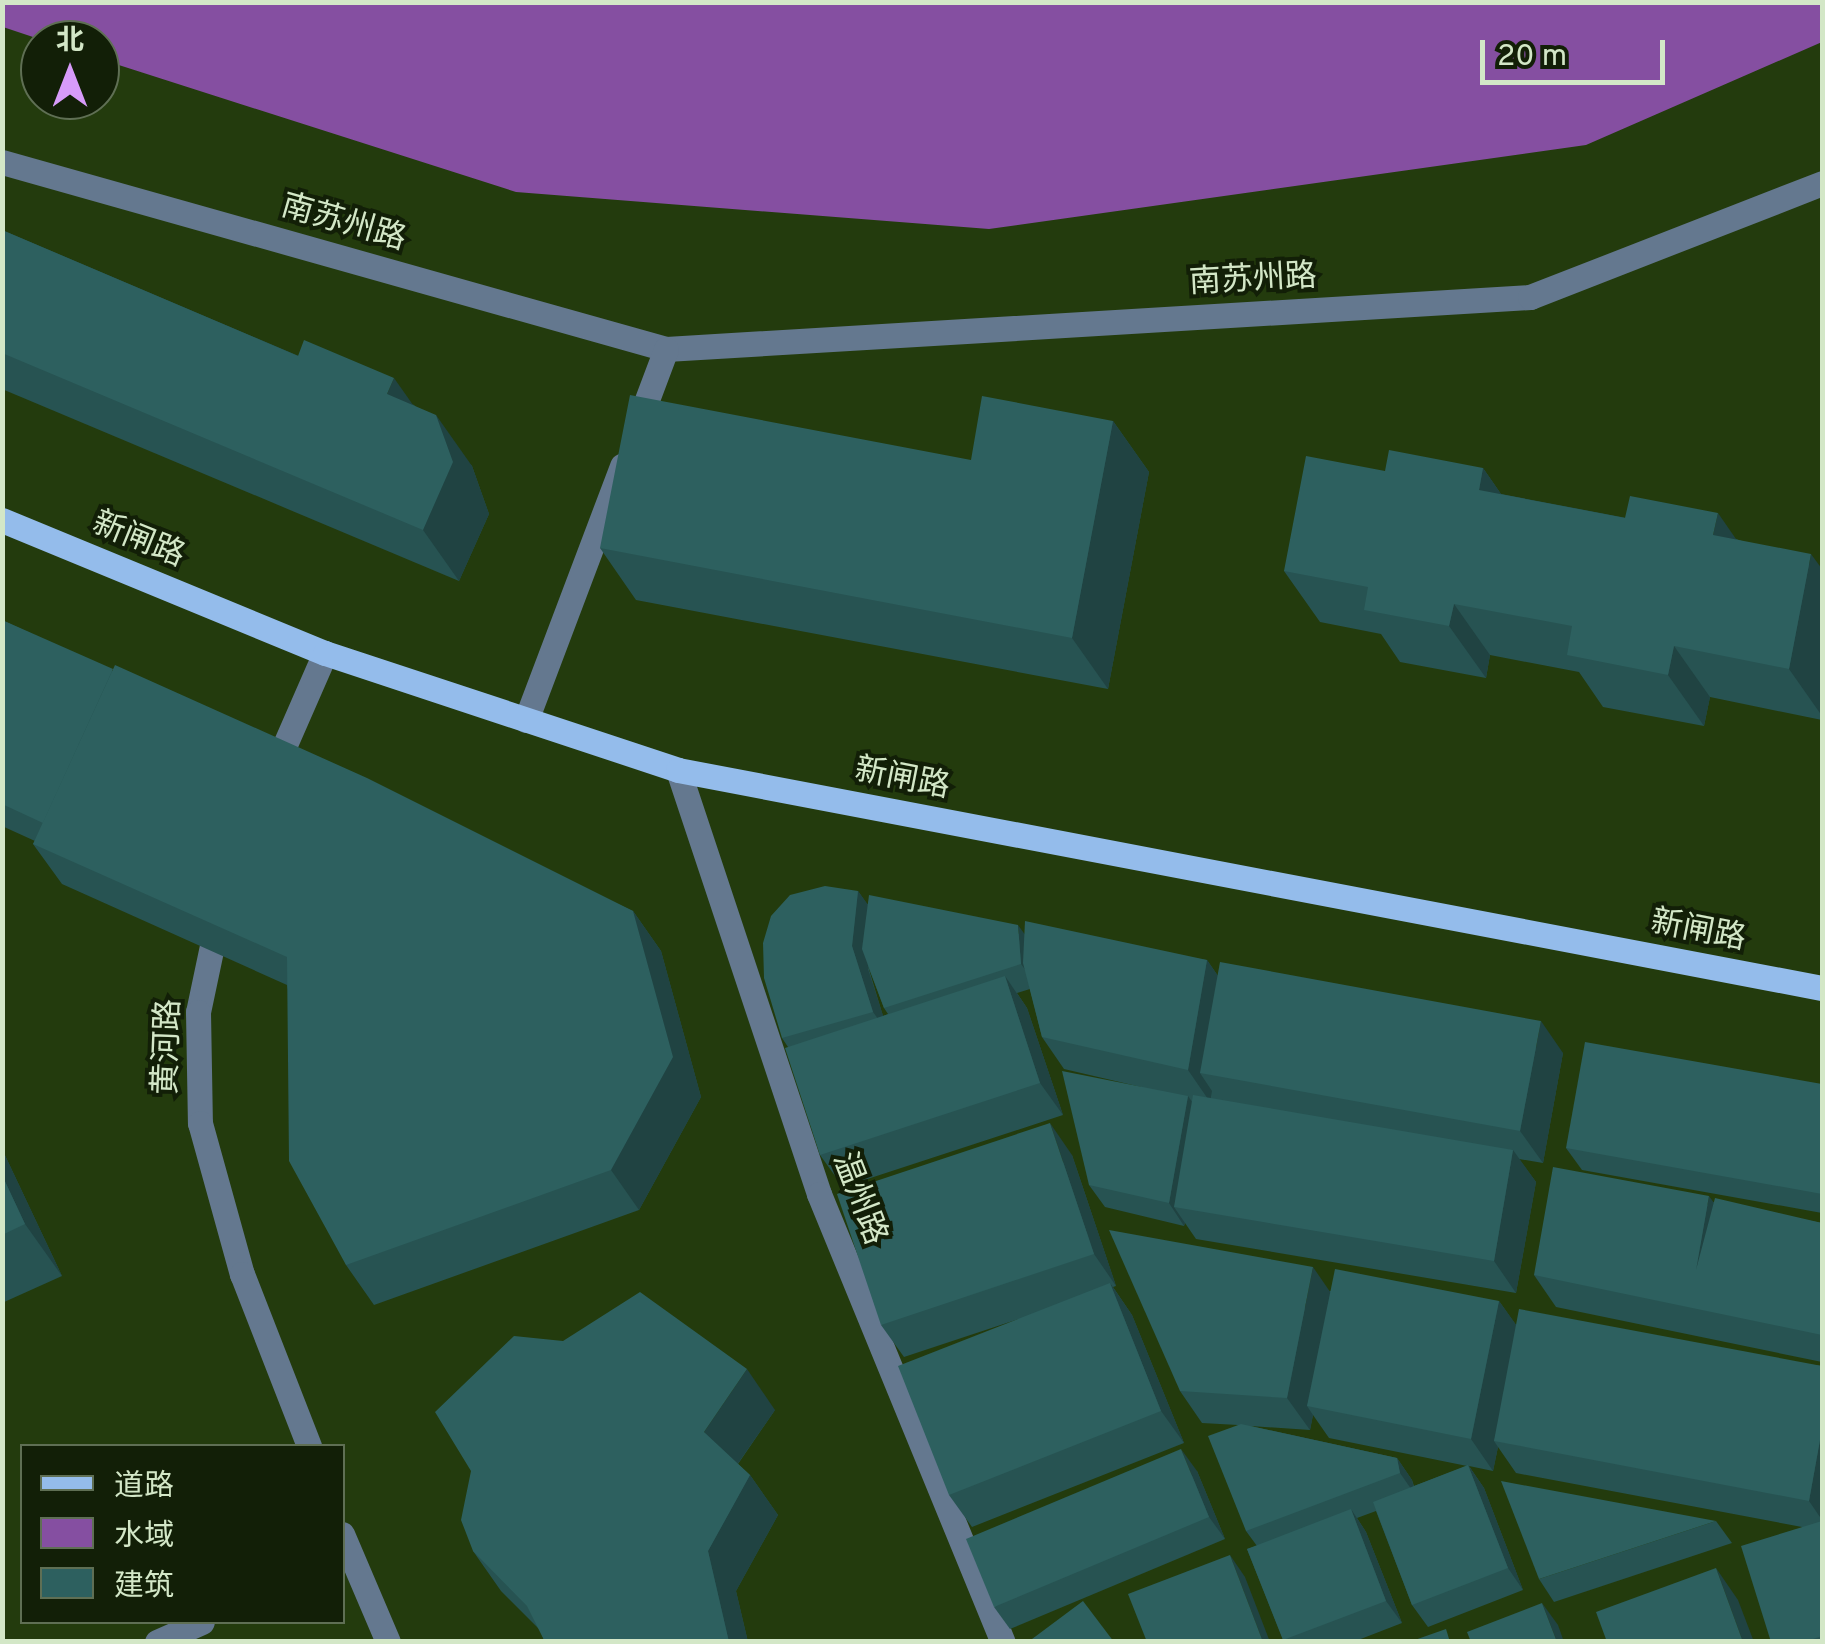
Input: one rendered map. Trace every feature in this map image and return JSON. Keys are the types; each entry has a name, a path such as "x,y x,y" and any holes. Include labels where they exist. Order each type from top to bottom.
{"main road":[{"name":"新闸路","path":"2,520 324,653 678,770 1822,988"}],"street":[{"name":"南苏州路","path":"2,162 666,349 1530,297 1822,182"},
{"path":"526,720 666,349"},
{"path":"260,801 324,653"},
{"name":"温州路","path":"678,770 819,1194 1003,1642"},
{"name":"黄河路","path":"225,896 198,1012 200,1123 242,1274 308,1444"},
{"path":"345,1550 388,1642"},
{"path":"156,1642 197,1624"}],"water":[{"path":"3,2 1822,2 1822,42 1586,145 989,229 516,192 120,65 120,20 20,20 20,33 3,27"}],"building":[{"path":"2,230 298,356 304,340 394,378 387,394 436,415 453,462 423,530 2,353"},
{"path":"630,395 971,460 982,396 1113,421 1072,638 600,548"},
{"path":"1389,450 1483,468 1479,490 1625,518 1630,496 1718,513 1713,535 1811,554 1789,669 1674,646 1668,675 1567,655 1572,626 1454,604 1449,626 1364,610 1368,587 1284,571 1306,456 1385,471"},
{"path":"2,620 113,669 43,823 2,804"},
{"path":"115,665 367,778 633,911 673,1057 611,1170 346,1265 289,1161 287,957 33,844"},
{"path":"825,886 858,891 852,946 873,1012 782,1038 764,978 763,943 771,916 790,895"},
{"path":"869,895 1018,925 1021,964 884,1008 862,949"},
{"path":"1025,921 1207,960 1188,1070 1042,1037 1023,963"},
{"path":"1220,962 1541,1021 1520,1131 1200,1073"},
{"path":"1005,976 1040,1083 820,1155 785,1048"},
{"path":"1585,1042 1822,1084 1822,1194 1566,1148"},
{"path":"1062,1071 1188,1096 1169,1203 1089,1185"},
{"path":"1193,1095 1513,1150 1494,1261 1174,1207"},
{"path":"1050,1123 1094,1254 881,1325 837,1194"},
{"path":"1553,1167 1709,1196 1696,1270 1715,1198 1822,1223 1822,1335 1534,1275"},
{"path":"2,1175 25,1224 2,1235"},
{"path":"1109,1230 1313,1267 1287,1398 1180,1391"},
{"path":"1335,1269 1499,1301 1471,1439 1307,1406"},
{"path":"1110,1283 1161,1411 949,1495 898,1366"},
{"path":"640,1292 747,1369 704,1432 750,1475 708,1551 729,1642 545,1642 527,1606 473,1551 461,1520 471,1471 435,1412 514,1336 563,1341"},
{"path":"1519,1309 1822,1366 1822,1429 1809,1501 1494,1441"},
{"path":"1241,1424 1397,1458 1400,1473 1246,1531 1208,1436"},
{"path":"1181,1449 1209,1517 994,1607 966,1539"},
{"path":"1468,1465 1508,1568 1412,1605 1373,1502"},
{"path":"1501,1481 1716,1521 1539,1579"},
{"path":"1351,1509 1386,1601 1283,1640 1247,1549"},
{"path":"1822,1521 1822,1636 1804,1642 1771,1642 1741,1546"},
{"path":"1230,1555 1263,1642 1147,1642 1128,1594"},
{"path":"1716,1568 1743,1642 1607,1642 1596,1612"},
{"path":"1083,1601 1114,1642 1028,1642"},
{"path":"1542,1603 1557,1642 1471,1642 1467,1632"},
{"path":"1446,1629 1450,1642 1409,1642"}]}
